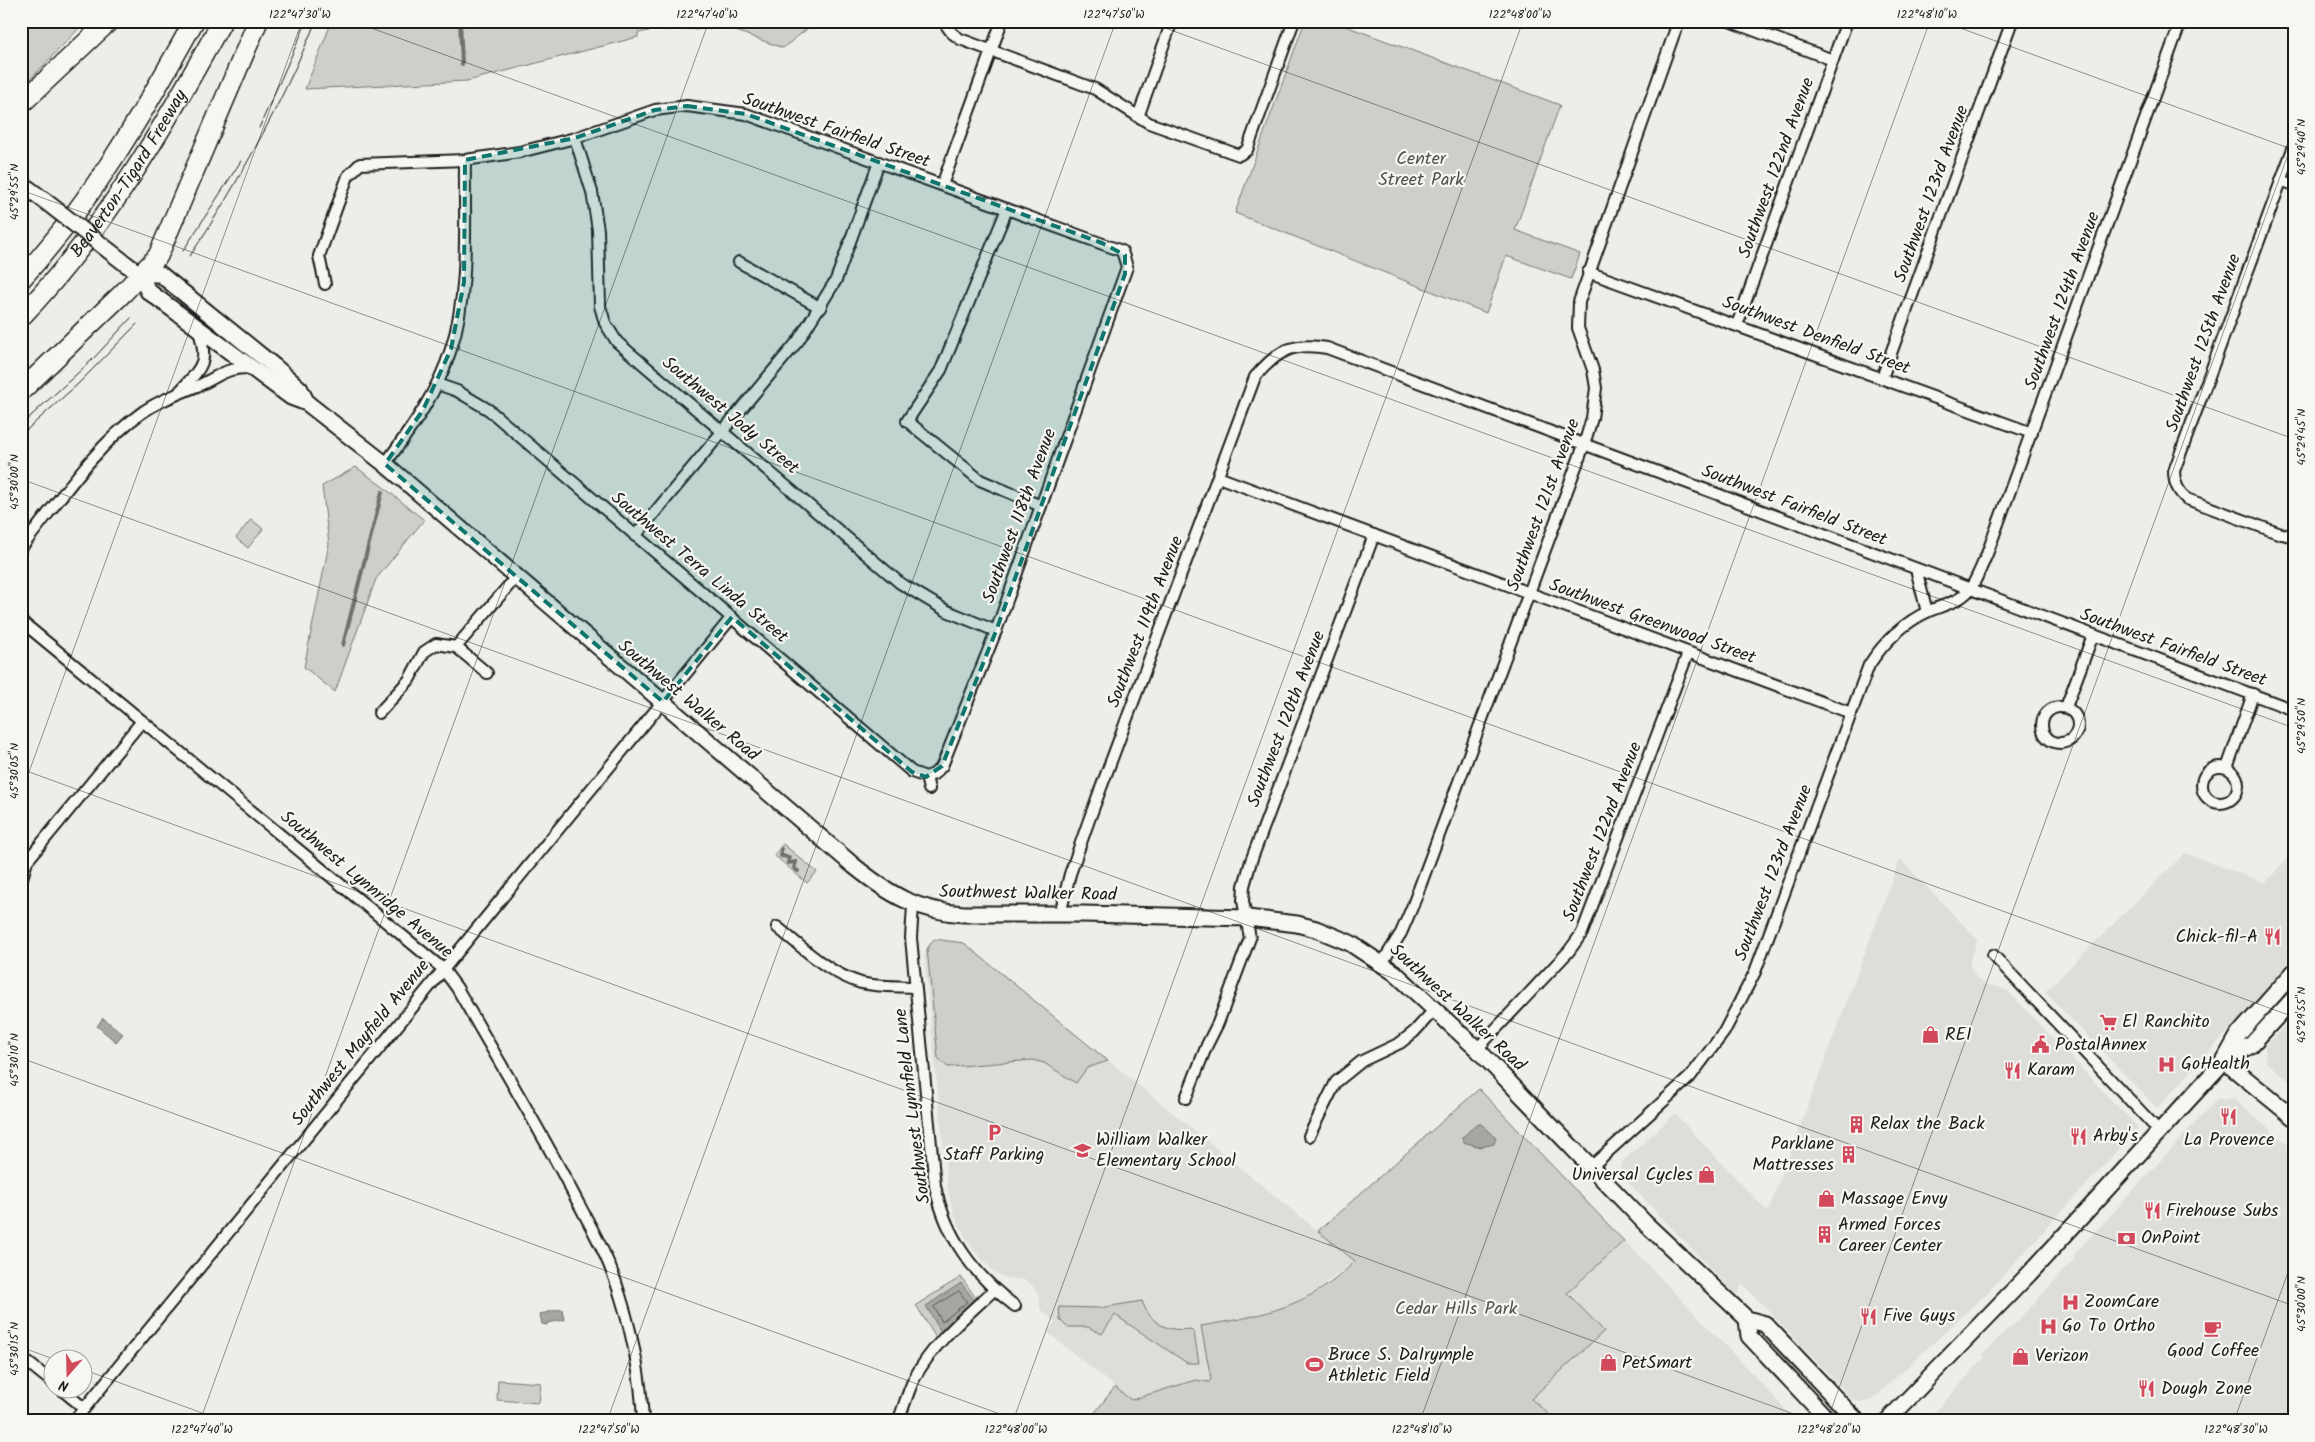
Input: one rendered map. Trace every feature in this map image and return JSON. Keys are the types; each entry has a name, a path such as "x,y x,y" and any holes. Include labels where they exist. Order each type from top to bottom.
{"highway":[{"path":"21,104 109,21"},
{"name":"Beaverton-Tigard Freeway","path":"21,279 72,218 102,175 145,109 194,21"},
{"name":"Beaverton-Tigard Freeway","path":"21,317 70,260 124,188 161,131 222,21"},
{"path":"21,391 133,269 158,256 258,21"}],"main road":[{"name":"Southwest Walker Road","path":"25,186 133,269 148,291 291,398 307,403 384,464 604,654 865,875 888,891 912,904 934,911 964,914 1248,918 1280,921 1316,929 1350,943 1382,963 1477,1049 1646,1224 1747,1318 1764,1324 1857,1421"},
{"name":"Southwest Walker Road","path":"133,269 160,274 300,388 307,403"},
{"path":"1887,1421 1955,1353 2029,1274 2224,1061 2239,1034 2294,972"},
{"path":"2224,1061 2252,1045 2294,998"},
{"path":"2224,1061 2294,1118"},
{"path":"1747,1318 1749,1336 1829,1421"}],"street":[{"path":"943,21 956,37 1095,89 1138,118 1239,155 1247,150 1294,21"},
{"path":"942,185 1002,21"},
{"path":"1138,118 1172,21"},
{"name":"Southwest 121st Avenue","path":"1382,963 1401,933 1413,905 1584,445 1592,418 1596,388 1593,370 1578,328 1579,302 1588,272 1675,31 1681,21"},
{"path":"1729,21 1833,60"},
{"name":"Southwest 122nd Avenue","path":"1737,325 1847,21"},
{"name":"Southwest 123rd Avenue","path":"1882,378 2012,21"},
{"name":"Southwest 124th Avenue","path":"1970,589 1987,554 2032,433 2181,21"},
{"name":"Southwest Fairfield Street","path":"325,284 319,256 348,176 355,167 366,162 415,163 465,160 520,152 575,138 655,110 687,106 717,108 746,114 1118,249 1125,256"},
{"name":"Southwest Jody Street","path":"575,138 592,192 598,230 600,306 605,322 617,342 900,583 947,611 996,631"},
{"name":"Southwest 125th Avenue","path":"2294,146 2174,471 2176,487 2187,499 2284,536 2294,537"},
{"path":"384,464 413,426 437,384 451,349 462,301 465,160"},
{"path":"635,536 798,341 821,308 836,280 879,162"},
{"path":"2281,180 2294,185"},
{"path":"1007,209 941,370 907,421 980,480 1041,506"},
{"name":"Southwest 118th Avenue","path":"926,777 934,774 942,766 996,631 1125,274 1127,262 1125,256"},
{"path":"739,262 821,308"},
{"name":"Southwest Denfield Street","path":"1588,272 2032,433"},
{"path":"179,392 202,364 205,350 198,328"},
{"name":"Southwest Fairfield Street","path":"1281,352 1296,346 1310,345 1327,348 2294,710"},
{"name":"Southwest 119th Avenue","path":"1060,914 1073,865 1255,377 1269,360 1281,352"},
{"path":"21,548 97,454 119,430 141,413 179,392 202,384 224,370 251,368"},
{"name":"Southwest Terra Linda Street","path":"437,384 457,391 489,410 912,772 926,777"},
{"name":"Southwest Greenwood Street","path":"1218,477 1851,713"},
{"name":"Southwest 120th Avenue","path":"1186,1098 1250,938 1248,918 1243,901 1244,886 1251,861 1374,535"},
{"path":"1916,569 1927,612"},
{"path":"456,647 516,577"},
{"name":"Southwest 123rd Avenue","path":"1591,1167 1690,1077 1724,1032 1754,972 1869,665 1882,644 1896,632 1927,612 1957,600 1970,589"},
{"name":"Southwest Mayfield Avenue","path":"74,1421 732,617"},
{"name":"Southwest Lynnridge Avenue","path":"21,622 443,969 457,988 557,1163 601,1246 620,1293 635,1352 642,1392 643,1421"},
{"path":"2066,708 2093,635"},
{"path":"379,713 409,680 424,652 436,644 456,647 487,673"},
{"name":"Southwest 122nd Avenue","path":"1477,1049 1569,951 1582,933 1688,653"},
{"path":"2226,768 2253,694"},
{"path":"21,882 27,861 142,721"},
{"path":"926,777 929,789"},
{"name":"Southwest Lynnfield Lane","path":"912,904 910,930 915,987 935,1186 939,1205 946,1225 966,1260 994,1290 1015,1306"},
{"path":"777,927 827,968 845,977 879,986 915,987"},
{"path":"1993,956 2160,1131"},
{"path":"1309,1136 1336,1082 1362,1061 1400,1043 1421,1026 1435,1009"},
{"path":"899,1419 914,1380 932,1351 963,1318 994,1290"},
{"path":"21,1357 42,1374"},
{"path":"74,1400 84,1408"}],"highlighted area":[{"path":"687,106 717,108 746,114 1102,243 1125,255 1125,274 996,631 942,766 926,777 912,772 732,617 663,702 385,464 423,410 451,349 464,282 465,160 575,138 655,110"}],"shaded area":[{"path":"2294,851 2294,960 2157,1108 2045,992 2185,853 2265,883"},
{"path":"1900,859 1978,940 1970,959 1970,966 1976,977 1987,985 2008,991 2138,1128 1988,1292 1876,1396 1870,1401 1859,1402 1851,1398 1742,1283 1737,1296 1623,1177 1620,1169 1623,1161 1675,1114 1768,1212"},
{"name":"William Walker Elementary School","path":"934,942 964,943 1355,1261 1310,1295 1281,1310 1255,1317 1209,1382 1195,1380 1131,1400 1047,1332 1055,1322 1040,1309 1039,1296 1033,1286 1024,1280 1006,1278 994,1272 972,1248 955,1217 948,1191 924,956 928,945"},
{"path":"2294,1015 2294,1085 2266,1062 2265,1047"},
{"path":"2219,1097 2222,1100 2232,1098 2294,1150 2294,1421 1927,1421 1985,1357 1983,1354 2005,1331 2015,1324 2075,1258 2073,1256"},
{"path":"1625,1241 1796,1421 1551,1421 1524,1399 1604,1331 1566,1293"}],"green space":[{"path":"21,21 86,21 21,89"},
{"path":"332,21 817,21 783,48 728,28 654,30 638,33 638,37 467,81 305,89"},
{"name":"Center Street Park","path":"1305,21 1332,21 1560,105 1515,230 1580,254 1571,279 1506,256 1486,313 1235,213"},
{"path":"356,467 424,520 376,579 335,692 304,667 329,544 322,486"},
{"path":"251,519 263,529 248,548 236,538"},
{"path":"783,844 817,872 807,883 774,855"},
{"path":"934,939 964,943 1108,1061 1087,1068 1076,1083 1044,1063 1033,1060 948,1067 938,1058 927,949"},
{"name":"Cedar Hills Park","path":"1479,1089 1624,1241 1567,1293 1604,1331 1531,1399 1557,1421 1088,1421 1115,1387 1131,1400 1195,1380 1209,1382 1211,1379 1201,1326 1244,1318 1284,1307 1321,1289 1338,1277 1355,1261 1318,1231"},
{"path":"961,1277 978,1301 936,1338 916,1305"},
{"path":"1142,1301 1145,1309 1161,1325 1174,1329 1190,1329 1194,1333 1199,1363 1187,1363 1115,1315 1102,1334 1088,1327 1067,1327 1060,1320 1059,1307 1099,1308"},
{"path":"498,1380 541,1383 539,1403 497,1400"}],"water":[{"path":"103,1018 123,1034 116,1042 97,1026"},
{"path":"1476,1124 1481,1124 1496,1137 1494,1144 1481,1147 1463,1142 1462,1138"},
{"path":"961,1283 975,1301 941,1332 926,1306"},
{"path":"562,1309 564,1320 547,1323 547,1325 542,1324 540,1314"}],"waterway":[{"path":"460,21 462,64"},
{"path":"343,645 382,492"},
{"path":"781,849 781,856 789,857 788,863 796,862 794,868 798,871"}],"tram line":[{"path":"259,128 307,21"},
{"path":"190,256 259,142 289,82 316,21"},
{"path":"183,251 241,161"},
{"path":"21,425 92,360 131,318"},
{"path":"21,435 79,383 137,324"}],"place":[{"name":"Chick-fil-A","path":"2272,937"},
{"name":"El Ranchito","path":"2108,1022"},
{"name":"REI","path":"1931,1035"},
{"name":"PostalAnnex","path":"2041,1045"},
{"name":"GoHealth","path":"2167,1064"},
{"name":"Karam","path":"2013,1070"},
{"name":"La Provence","path":"2229,1117"},
{"name":"Relax the Back","path":"1856,1124"},
{"name":"Staff Parking","path":"994,1132"},
{"name":"Arby's","path":"2079,1136"},
{"name":"William Walker Elementary School","path":"1082,1150"},
{"name":"Parklane Mattresses","path":"1848,1154"},
{"name":"Universal Cycles","path":"1707,1175"},
{"name":"Massage Envy","path":"1827,1199"},
{"name":"Firehouse Subs","path":"2152,1211"},
{"name":"Armed Forces Career Center","path":"1824,1235"},
{"name":"OnPoint","path":"2127,1238"},
{"name":"ZoomCare","path":"2070,1302"},
{"name":"Five Guys","path":"1869,1316"},
{"name":"Go To Ortho","path":"2048,1326"},
{"name":"Good Coffee","path":"2213,1328"},
{"name":"Verizon","path":"2021,1356"},
{"name":"PetSmart","path":"1608,1363"},
{"name":"Bruce S. DaIrymple Athletic Field","path":"1314,1365"},
{"name":"Dough Zone","path":"2147,1389"}]}
